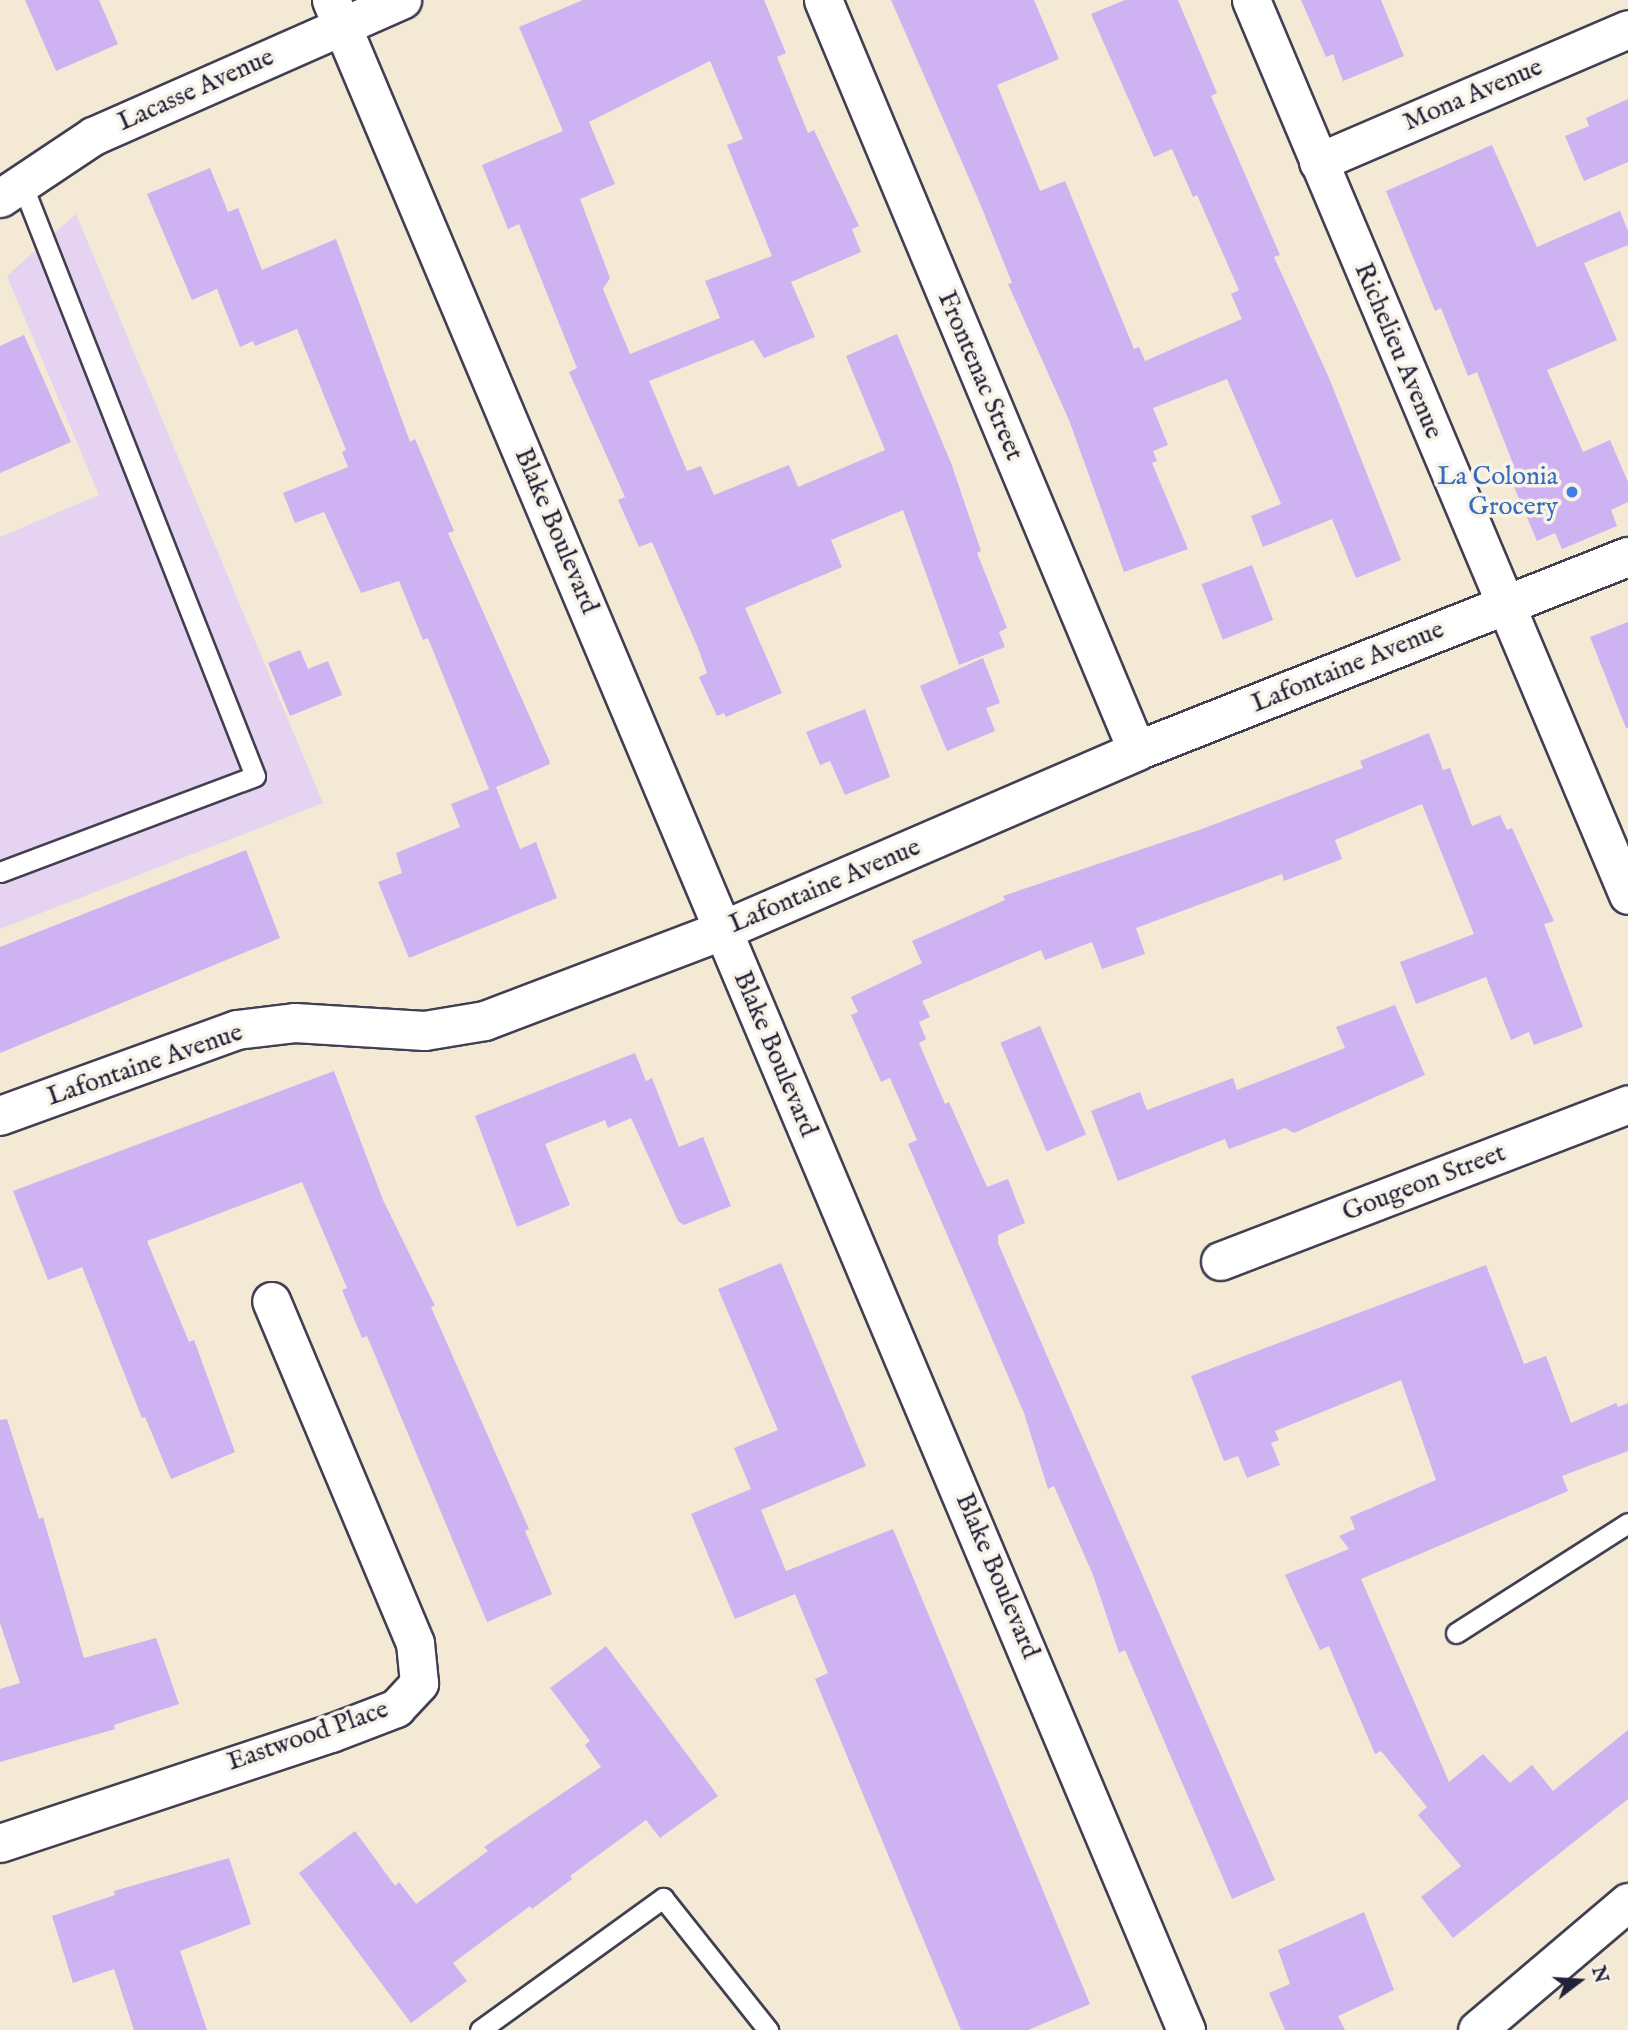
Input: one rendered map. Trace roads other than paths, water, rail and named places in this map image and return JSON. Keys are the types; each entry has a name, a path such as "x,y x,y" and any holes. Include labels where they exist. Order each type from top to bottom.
{"street":[{"name":"Lacasse Avenue","path":"11,191 93,136 336,12 402,0"},
{"name":"Frontenac Street","path":"823,0 1137,751"},
{"name":"Richelieu Avenue","path":"1251,0 1628,895"},
{"name":"Blake Boulevard","path":"336,12 1186,2030"},
{"name":"Mona Avenue","path":"1318,162 1628,29"},
{"name":"Lafontaine Avenue","path":"0,1116 237,1030 295,1023 425,1031 485,1021 722,931 1137,751 1628,557"},
{"name":"Gougeon Street","path":"1220,1261 1628,1104"},
{"name":"Eastwood Place","path":"0,1843 331,1733 396,1707 419,1683 415,1643 271,1301"},
{"path":"1477,2030 1628,1902"}],"lane":[{"path":"0,872 255,776 11,191"},
{"path":"1456,1633 1628,1522"},
{"path":"480,2030 663,1898 768,2030"}],"place":[{"name":"La Colonia Grocery","path":"1572,492"}]}
